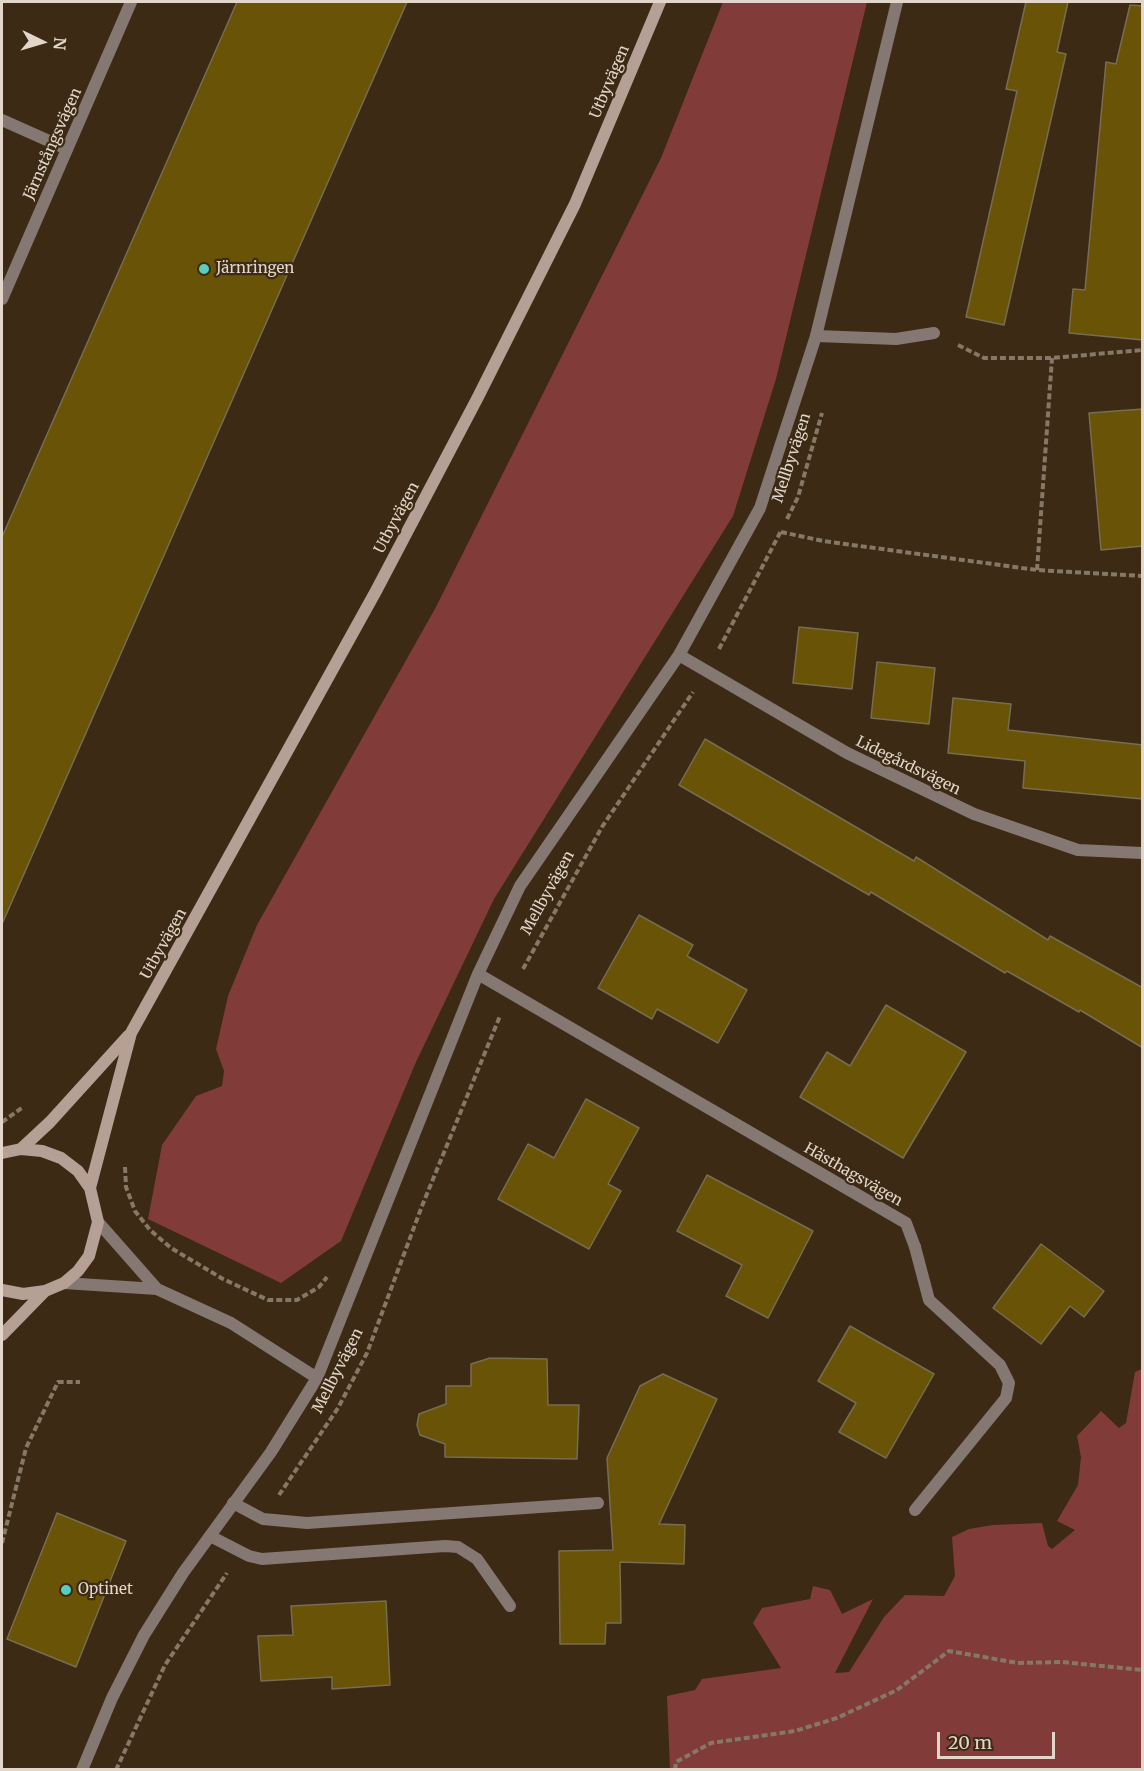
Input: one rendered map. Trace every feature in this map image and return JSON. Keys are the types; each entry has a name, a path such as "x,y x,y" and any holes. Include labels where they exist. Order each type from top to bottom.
{"main road":[{"name":"Utbyvägen","path":"21,1149 50,1122 131,1033 370,602 478,397 575,204 660,2"},
{"name":"Utbyvägen","path":"90,1188 131,1033"},
{"name":"Utbyvägen","path":"2,1153 21,1149 42,1150 61,1158 78,1171 90,1188 98,1222 88,1256 78,1271 64,1283 45,1291 23,1294 2,1290"},
{"name":"Utbyvägen","path":"2,1335 45,1291"}],"street":[{"name":"Järnstångsvägen","path":"2,299 132,2"},
{"name":"Mellbyvägen","path":"82,1770 112,1698 144,1635 210,1536 271,1452 317,1378 478,974 520,886 680,655 760,508 816,336 897,2"},
{"path":"2,120 67,149"},
{"path":"816,336 896,339 934,333"},
{"name":"Lidegårdsvägen","path":"680,655 706,673 847,753 974,814 1078,850 1143,853"},
{"name":"Hästhagsvägen","path":"478,974 906,1223 929,1300 1000,1365 1009,1383 1006,1398 915,1510"},
{"name":"Mellbyvägen","path":"98,1222 157,1289"},
{"name":"Mellbyvägen","path":"64,1283 157,1289 231,1323 317,1378"},
{"path":"233,1503 263,1518 307,1523 598,1503"},
{"path":"210,1536 256,1558 279,1560 446,1546 458,1547 477,1559 510,1606"}],"path":[{"path":"934,333 984,358 1052,358 1143,350"},
{"path":"1037,570 1052,358"},
{"name":"Mellbyvägen","path":"263,1518 338,1408 367,1353 418,1216 510,993 602,827 706,673 798,497 824,407"},
{"path":"781,532 823,541 1037,570 1143,576"},
{"path":"125,1160 126,1186 135,1211 150,1230 171,1248 223,1280 268,1300 297,1300 319,1287 330,1273"},
{"path":"2,1544 26,1448 58,1382 80,1382"},
{"path":"116,1770 165,1665 241,1552"},
{"path":"675,1770 676,1762 711,1743 795,1731 837,1718 897,1690 949,1651 1018,1663 1062,1662 1143,1670"}],"shaded area":[{"path":"723,2 867,2 776,379 733,516 494,899 416,1062 341,1241 281,1283 148,1219 162,1145 196,1096 222,1086 224,1071 216,1049 228,996 257,925 436,607 661,158"},
{"path":"1142,1369 1142,1769 670,1769 667,1696 695,1690 702,1679 781,1668 753,1623 762,1608 810,1599 813,1586 830,1590 842,1614 873,1599 835,1673 849,1672 884,1617 905,1595 944,1596 955,1576 952,1537 969,1529 993,1525 1042,1523 1048,1546 1052,1549 1075,1530 1057,1521 1078,1485 1081,1457 1077,1436 1101,1411 1119,1428 1126,1423 1135,1372"}],"building":[{"name":"Järnringen","path":"237,2 407,2 2,924 2,537"},
{"path":"1026,2 1068,2 1057,52 1066,54 1004,325 966,317 1017,91 1006,89"},
{"path":"1130,5 1143,6 1143,340 1069,333 1073,289 1085,290 1106,62 1116,64"},
{"path":"1143,409 1143,546 1101,550 1089,413"},
{"path":"799,627 858,633 852,689 793,683"},
{"path":"877,662 935,668 929,724 871,718"},
{"path":"953,698 1011,704 1008,730 1143,745 1143,799 1023,788 1025,761 948,753"},
{"path":"705,739 914,861 916,857 1048,940 1050,936 1143,988 1143,1048 1080,1010 1079,1012 1007,971 1005,973 871,892 869,895 679,785"},
{"path":"639,915 693,945 687,956 747,990 718,1043 657,1009 652,1019 598,988"},
{"path":"886,1005 966,1052 903,1158 800,1097 827,1052 850,1066"},
{"path":"586,1099 639,1128 608,1184 621,1191 589,1249 498,1199 528,1144 554,1158"},
{"path":"707,1175 813,1231 768,1318 726,1296 742,1265 677,1231"},
{"path":"1041,1244 1104,1291 1084,1317 1070,1306 1041,1344 993,1308"},
{"path":"850,1326 934,1374 886,1458 839,1432 856,1403 818,1381"},
{"path":"490,1358 547,1359 548,1405 579,1405 577,1459 445,1457 445,1444 420,1435 417,1425 419,1414 446,1404 446,1386 471,1386 471,1364"},
{"path":"663,1374 717,1399 659,1524 685,1525 684,1564 620,1562 621,1623 606,1623 605,1644 560,1644 559,1551 613,1550 607,1458 640,1386"},
{"name":"Optinet","path":"57,1513 126,1541 76,1667 7,1639"},
{"path":"386,1601 390,1685 332,1689 332,1677 261,1681 258,1636 293,1635 291,1606"}],"place":[{"name":"Järnringen","path":"204,269"},
{"name":"Optinet","path":"66,1590"}]}
